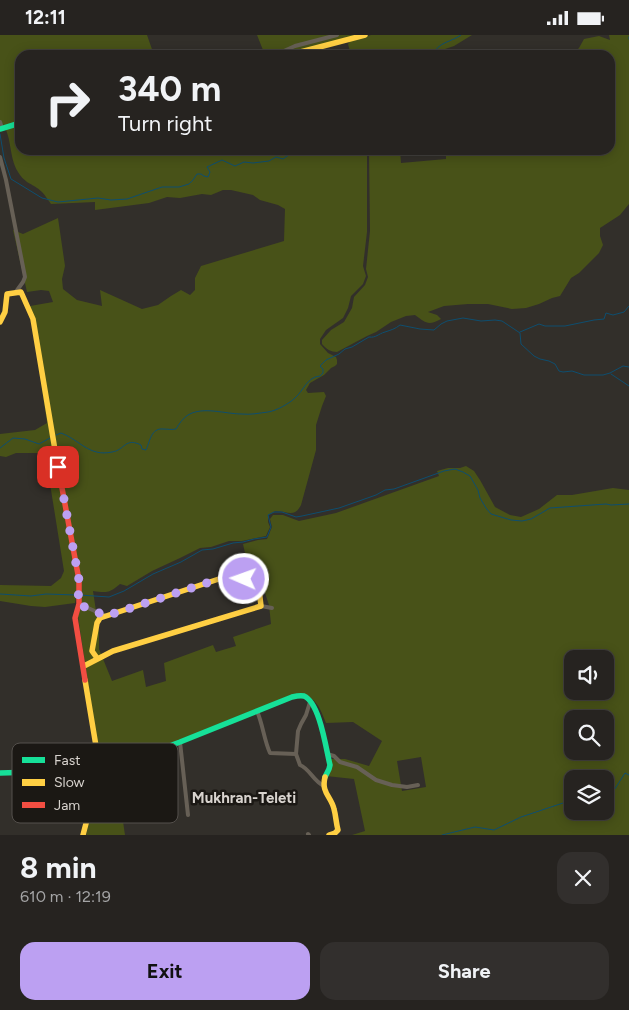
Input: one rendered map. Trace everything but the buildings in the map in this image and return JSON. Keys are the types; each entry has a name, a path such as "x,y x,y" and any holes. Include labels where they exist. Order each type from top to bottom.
{"street":[{"path":"287,50 337,35"},
{"path":"309,50 365,35"},
{"path":"1,127 15,124"},
{"path":"0,157 24,277 23,282 15,293"},
{"path":"0,323 4,317 7,294 21,292 33,319 79,580 78,604 75,618 96,743"},
{"path":"96,658 92,651 97,623 100,618 225,577 233,576 252,583 259,589 261,606"},
{"path":"78,604 106,616"},
{"path":"84,666 96,658 113,651 261,606 272,608"},
{"path":"188,815 180,742 292,697 302,695 313,706 322,729 330,764 330,768 323,780 326,795 331,800 334,809 338,830 329,835"},
{"path":"310,702 298,731 296,753 300,765 305,767 317,783 324,786"},
{"path":"257,711 270,753 296,753"},
{"path":"327,754 340,762 357,767 384,783 400,787 418,785"}],"green space":[{"path":"0,35 147,35 152,50 15,50 15,155 367,155 367,232 363,266 366,276 363,284 351,296 343,318 326,330 320,339 320,344 328,353 336,357 337,364 324,375 310,383 306,390 308,393 324,392 326,396 316,425 316,450 301,505 293,513 275,511 268,515 270,527 266,536 242,541 229,541 211,547 200,548 152,571 127,586 120,584 108,592 93,591 99,631 99,649 112,681 143,670 146,687 166,681 164,663 213,645 216,652 236,646 233,637 271,624 269,605 263,587 269,570 247,562 243,544 267,539 272,527 270,519 273,515 283,515 299,521 336,513 439,476 437,471 466,466 474,471 495,507 510,515 521,517 539,509 557,495 572,495 613,488 629,490 629,835 352,835 365,831 354,779 326,776 331,759 345,759 369,766 382,741 353,722 326,723 315,701 306,695 293,694 170,743 97,743 78,617 77,591 75,603 45,607 0,601 0,585 51,586 61,578 64,571 47,465 43,453 16,453 6,457 0,456 0,434 35,430 47,423 30,306 53,302 49,291 27,292 13,230 23,234 58,218 65,266 62,279 63,289 77,300 102,306 100,290 142,309 158,305 181,290 190,295 195,290 195,278 201,266 284,241 285,209 260,200 253,195 231,190 223,190 211,195 202,194 180,198 167,197 149,203 95,210 95,202 51,204 39,189 24,179 18,172 7,132 0,120","holes":["421,757 426,787 402,791 397,761"]},
{"path":"257,35 357,35 309,48 310,50 263,50"},
{"path":"371,35 472,35 454,46 442,50 350,50 348,44 350,41"},
{"path":"609,35 629,35 629,204 620,215 600,228 603,245 599,253 579,273 571,278 560,296 526,308 512,309 488,304 444,306 428,312 437,315 441,319 433,322 425,322 415,315 406,316 391,322 337,352 325,347 322,344 322,340 331,330 344,322 352,308 354,297 365,285 368,277 366,269 370,231 369,155 400,155 401,163 446,159 446,155 615,155 615,50 577,50 584,39 599,36 610,40"},
{"path":"89,823 123,823 125,835 86,835"}],"waterway":[{"path":"436,50 441,45 461,35"},
{"path":"0,134 4,158 11,179 42,198 58,202 98,198 111,200 127,199 162,187 179,187 189,184 197,174 208,177 210,172 207,167 222,160 235,166 244,162 269,161 276,157 283,159 289,155"},
{"path":"520,332 539,324 545,326 565,326 604,319 606,313 613,315 624,312 629,306"},
{"path":"56,435 61,433 97,452 116,451 132,442 141,445 142,449 146,450 153,433 159,429 176,429 184,418 194,412 249,414 271,411 290,402 309,381 320,376 323,373 323,369 320,366 326,360 369,337 400,325 434,330 447,321 463,318 481,321 502,321 520,333 521,344 534,356 555,364 559,371 572,371 584,375 603,375 623,366 629,367"},
{"path":"611,374 629,386"},
{"path":"0,448 13,438 25,439 39,444 50,438"},
{"path":"80,595 109,597 202,550 267,537 271,527 268,515 274,512 282,512 296,517 339,508 385,490 394,489 444,471 455,469 470,476 480,498 491,514 511,520 522,521 531,519 550,508 629,504"},
{"path":"0,594 31,596 46,594 76,595"},
{"path":"614,790 625,773 629,775"},
{"path":"442,835 475,827 494,830 521,817 564,803"}],"traffic: fast":[{"path":"0,129 15,124"},
{"path":"177,743 292,697 304,696 310,700 322,727 330,765 325,777"},
{"path":"0,773 12,773"}],"traffic: slow":[{"path":"308,50 365,35"},
{"path":"0,322 5,312 7,294 21,292 33,319 55,450"},
{"path":"84,666 113,651 261,606 259,589 243,580 225,577 100,618 97,623 92,651 97,658"},
{"path":"85,680 96,743"},
{"path":"325,777 324,787 333,805 338,830 329,835"},
{"path":"83,835 86,823"}],"traffic: jam":[{"path":"55,450 79,580 79,604 75,618 85,680"}],"district":[{"name":"Mukhran-Teleti","path":"244,798"}],"route":[{"path":"58,467 79,580 78,604 106,616 225,577 233,576 244,579"}]}
